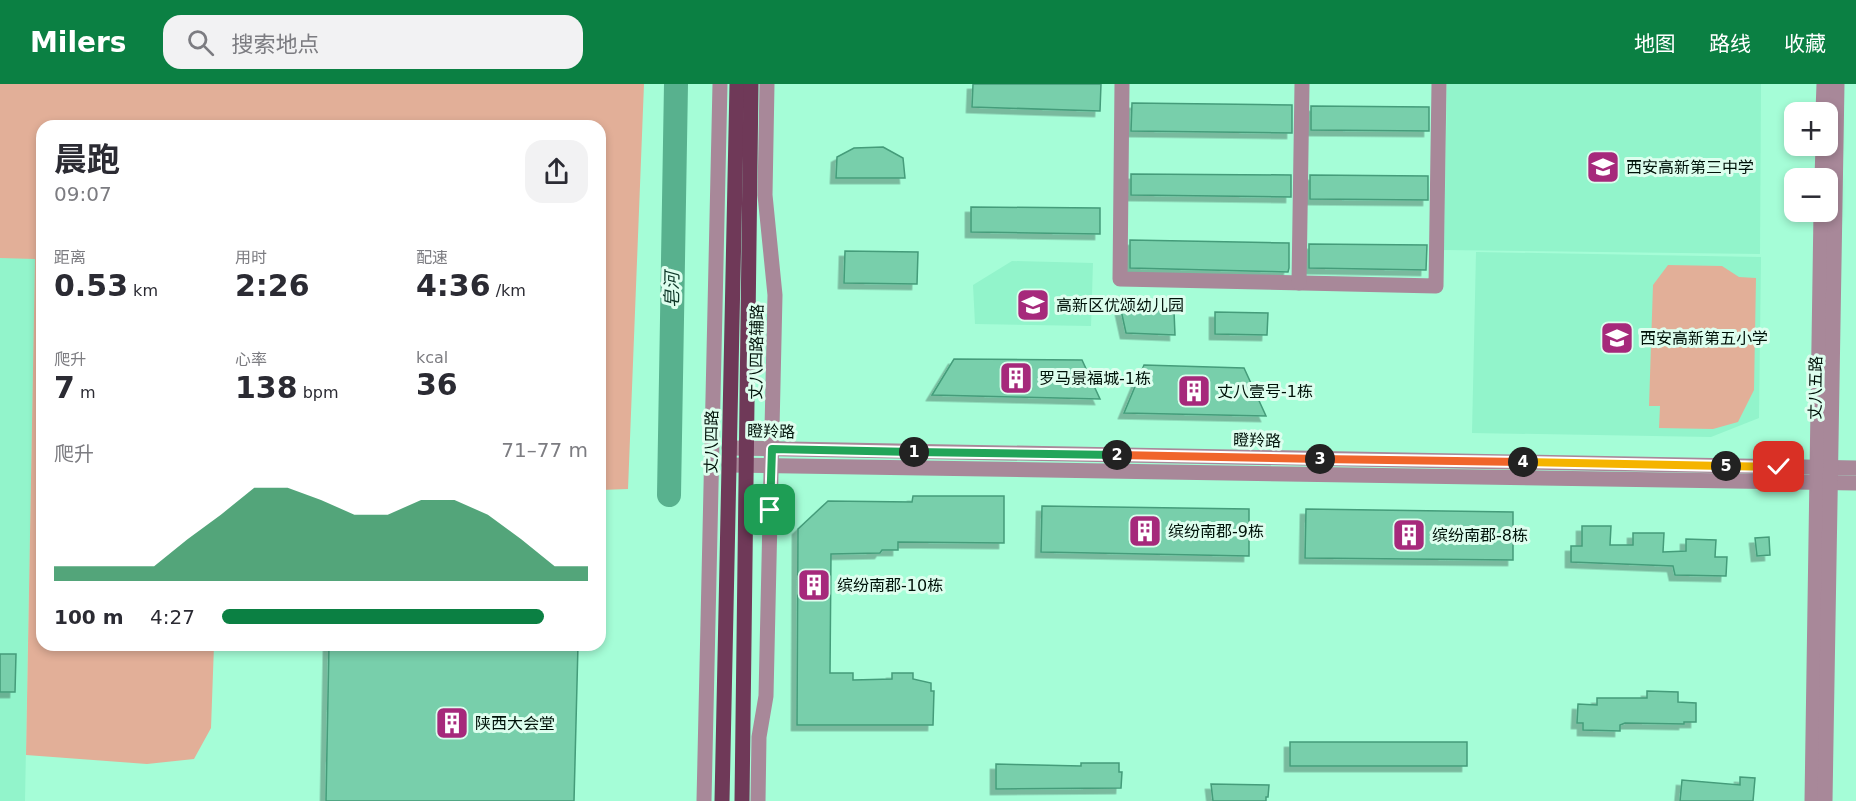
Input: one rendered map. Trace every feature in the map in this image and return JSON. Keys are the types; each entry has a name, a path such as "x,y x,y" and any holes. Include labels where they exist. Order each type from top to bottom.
{"main road":[{"name":"丈八四路","path":"723,801 736,84"},
{"path":"742,801 751,84"}],"street":[{"path":"704,801 720,84"},
{"name":"丈八四路辅路","path":"758,801 759,737 766,696 775,295 765,195 767,84"},
{"path":"1122,84 1120,279 1436,286 1439,84"},
{"path":"1299,283 1302,84"},
{"path":"1823,102 1824,84"},
{"name":"丈八五路","path":"1812,801 1837,84"},
{"name":"丈八五路","path":"1821,222 1825,801"},
{"name":"瞪羚路","path":"729,448 1824,475 1856,483"},
{"name":"瞪羚路","path":"729,465 1824,475 1856,468"}],"shaded area":[{"path":"0,84 644,84 628,489 606,490 606,120 36,120 36,651 214,651 211,728 194,759 147,764 26,755 35,259 0,258"},
{"name":"西安高新第三中学","path":"1447,84 1761,84 1760,254 1444,250"},
{"name":"西安高新第五小学","path":"1476,252 1761,257 1759,418 1711,437 1472,433"},
{"path":"0,258 35,258 25,801 0,801"},
{"name":"高新区优颂幼儿园","path":"1012,261 1093,263 1091,326 975,324 973,285"},
{"path":"1668,265 1722,266 1739,277 1756,278 1754,390 1738,422 1713,429 1659,428 1660,406 1649,406 1653,285"}],"building":[{"path":"973,84 1101,84 1100,111 972,107"},
{"path":"1132,103 1292,105 1292,133 1131,131"},
{"path":"1311,106 1429,107 1429,131 1311,130"},
{"path":"883,147 903,158 905,178 836,178 837,157 854,148"},
{"path":"1131,174 1291,175 1291,197 1131,195"},
{"path":"1310,175 1428,176 1428,200 1310,199"},
{"path":"971,207 1100,208 1100,234 971,232"},
{"path":"1130,240 1289,243 1289,268 1288,272 1130,268"},
{"path":"1309,244 1427,245 1426,270 1309,268"},
{"path":"845,251 918,252 917,284 844,283"},
{"path":"1121,310 1174,311 1175,335 1126,333"},
{"path":"1215,312 1268,313 1267,335 1215,334"},
{"name":"罗马景福城-1栋","path":"954,359 1082,360 1100,399 932,395"},
{"name":"丈八壹号-1栋","path":"1144,365 1244,368 1266,416 1124,413"},
{"name":"缤纷南郡-10栋","path":"913,496 1004,496 1004,543 898,542 898,550 882,550 880,553 831,554 830,673 853,673 853,680 892,679 892,673 913,673 913,679 931,683 931,691 934,691 933,725 797,725 798,529 828,501 912,502"},
{"name":"缤纷南郡-9栋","path":"1042,506 1249,509 1249,556 1041,552"},
{"name":"缤纷南郡-8栋","path":"1306,509 1513,512 1513,560 1305,558"},
{"path":"1582,526 1611,526 1610,545 1633,545 1633,533 1664,533 1663,552 1686,551 1686,539 1716,540 1715,557 1727,557 1726,576 1675,575 1673,566 1571,562 1571,546 1582,546"},
{"path":"1769,537 1770,555 1757,556 1755,538"},
{"name":"陕西大会堂","path":"329,651 578,651 574,801 326,801"},
{"path":"0,654 16,654 15,692 0,692"},
{"path":"1647,691 1678,692 1678,702 1696,703 1696,722 1684,722 1684,724 1625,723 1620,725 1620,731 1583,730 1583,723 1577,723 1578,704 1597,705 1597,698 1647,698"},
{"path":"1290,742 1467,742 1467,766 1290,766"},
{"path":"1081,763 1119,763 1119,772 1122,772 1121,788 996,789 996,764 1081,766"},
{"path":"1740,777 1755,778 1753,801 1680,801 1682,780 1740,785"},
{"path":"1211,784 1269,785 1268,797 1266,801 1213,801"}],"waterway":[{"name":"皂河","path":"669,495 676,84"}],"place":[{"name":"西安高新第三中学","path":"1603,167"},
{"name":"高新区优颂幼儿园","path":"1033,305"},
{"name":"西安高新第五小学","path":"1617,338"},
{"name":"罗马景福城-1栋","path":"1016,378"},
{"name":"丈八壹号-1栋","path":"1194,391"},
{"name":"缤纷南郡-9栋","path":"1145,531"},
{"name":"缤纷南郡-8栋","path":"1409,535"},
{"name":"缤纷南郡-10栋","path":"814,585"},
{"name":"陕西大会堂","path":"452,723"}],"route":[{"path":"770,510 772,449 1779,467"}]}
